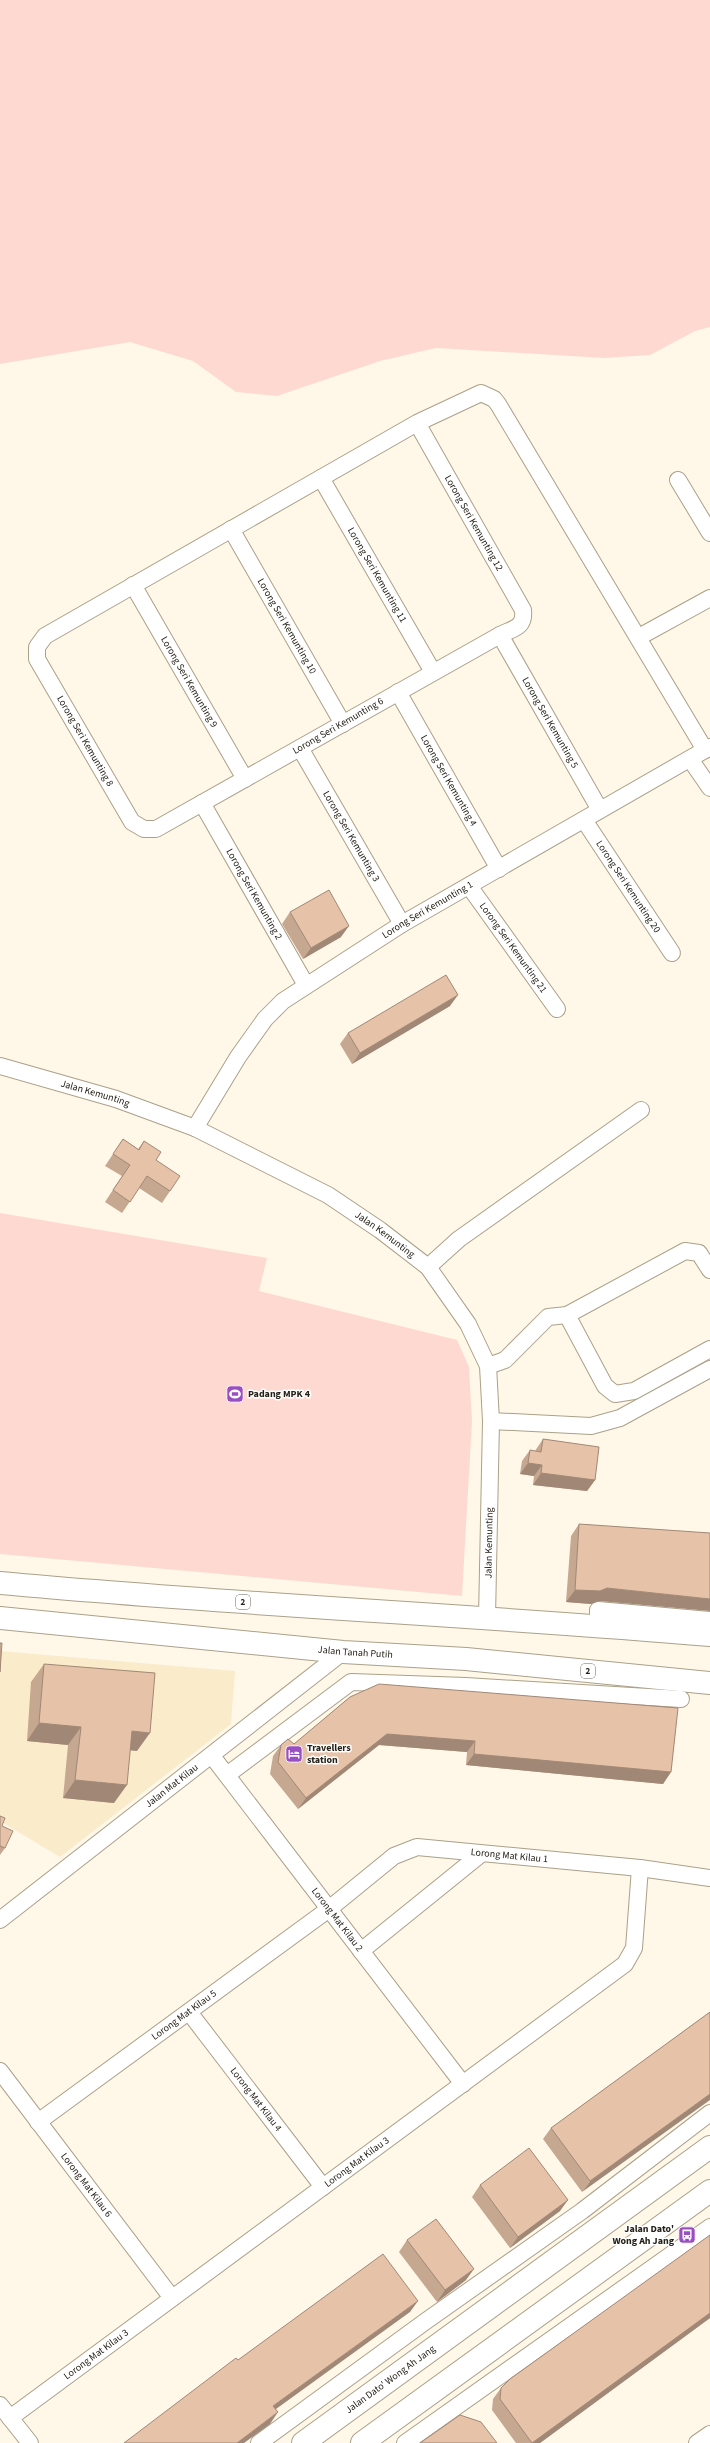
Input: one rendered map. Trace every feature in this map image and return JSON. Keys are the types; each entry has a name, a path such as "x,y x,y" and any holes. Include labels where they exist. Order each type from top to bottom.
{"main road":[{"name":"2","path":"0,1583 114,1593 487,1618 598,1618 710,1635"},
{"name":"Jalan Tanah Putih","path":"0,1618 343,1652 466,1659 710,1683"},
{"name":"Jalan Dato' Wong Ah Jang","path":"303,2443 710,2147"},
{"path":"362,2443 710,2191"}],"street":[{"path":"133,585 417,423 481,393 494,399 707,749"},
{"name":"Lorong Seri Kemunting 12","path":"417,423 523,610 524,619 521,625"},
{"name":"Lorong Seri Kemunting 11","path":"321,478 433,672"},
{"path":"678,480 710,533"},
{"name":"Lorong Seri Kemunting 10","path":"231,529 343,724"},
{"name":"Lorong Seri Kemunting 8","path":"133,585 45,636 37,647 37,659 132,822 144,829 156,829"},
{"name":"Lorong Seri Kemunting 9","path":"133,585 245,779"},
{"path":"639,637 710,598"},
{"name":"Lorong Seri Kemunting 6","path":"156,829 500,634 521,625"},
{"name":"Lorong Seri Kemunting 5","path":"500,634 600,810"},
{"name":"Lorong Seri Kemunting 4","path":"398,692 499,868"},
{"name":"Lorong Seri Kemunting 3","path":"300,748 402,924"},
{"name":"Lorong Seri Kemunting 1","path":"194,1128 238,1057 265,1019 283,1001 306,984 402,924 707,749"},
{"path":"690,759 710,788"},
{"name":"Lorong Seri Kemunting 2","path":"202,803 306,984"},
{"name":"Lorong Seri Kemunting 20","path":"584,820 672,953"},
{"name":"Lorong Seri Kemunting 21","path":"469,886 557,1009"},
{"name":"Jalan Kemunting","path":"0,1066 116,1099 194,1128 328,1195 380,1230 428,1266 468,1324 488,1366 491,1422 487,1618"},
{"path":"428,1266 459,1239 641,1110"},
{"path":"488,1366 505,1360 548,1317 568,1314 685,1251 699,1253 710,1270"},
{"path":"568,1314 605,1386 615,1394 634,1391 710,1349"},
{"path":"491,1422 591,1426 620,1418 710,1369"},
{"path":"598,1618 710,1620"},
{"name":"Jalan Mat Kilau","path":"0,1920 212,1756 343,1652"},
{"path":"466,1659 466,1686"},
{"path":"227,1775 348,1683 466,1686 681,1699"},
{"name":"Lorong Mat Kilau 2","path":"212,1756 463,2084"},
{"name":"Lorong Mat Kilau 1","path":"329,1909 394,1856 405,1850 417,1847 640,1868 710,1878"},
{"path":"361,1951 482,1854"},
{"name":"Lorong Mat Kilau 3","path":"10,2418 625,1964 634,1948 640,1868"},
{"name":"Lorong Mat Kilau 5","path":"38,2122 329,1909"},
{"name":"Lorong Mat Kilau 4","path":"189,2012 324,2187"},
{"name":"Lorong Mat Kilau 6","path":"0,2071 172,2298"},
{"path":"259,2443 426,2320 582,2211 710,2113"},
{"path":"582,2211 600,2228"},
{"path":"404,2443 710,2227"},
{"path":"0,2405 30,2443"},
{"path":"697,2443 710,2434"}],"shaded area":[{"path":"0,0 710,0 710,327 695,331 650,355 604,358 436,348 380,361 277,396 236,392 193,361 130,342 0,364"},
{"name":"Padang MPK 4","path":"0,1213 267,1258 259,1291 457,1340 469,1367 472,1421 462,1596 0,1554"},
{"path":"0,1651 235,1671 231,1724 60,1857 0,1821"}],"building":[{"path":"329,890 349,926 311,948 290,912"},
{"path":"446,975 458,995 360,1053 348,1033"},
{"path":"123,1139 139,1150 144,1141 161,1152 156,1160 180,1176 170,1191 147,1176 130,1202 113,1190 130,1165 113,1154"},
{"path":"543,1439 599,1447 595,1480 541,1473 542,1465 528,1463 530,1450 541,1452"},
{"path":"579,1524 710,1533 710,1599 607,1588 600,1591 575,1590"},
{"path":"0,1643 2,1643 0,1672"},
{"path":"44,1664 155,1673 150,1733 132,1731 127,1785 75,1780 81,1727 39,1723"},
{"path":"379,1684 678,1708 671,1772 474,1754 475,1741 387,1734 306,1798 278,1762 281,1745 288,1739 294,1744 350,1697"},
{"path":"0,1816 5,1818 2,1826 13,1831 5,1848 0,1846"},
{"path":"710,2012 710,2094 590,2181 551,2128"},
{"path":"529,2148 568,2200 518,2237 480,2185"},
{"path":"436,2219 474,2269 445,2290 407,2240"},
{"path":"710,2235 710,2313 532,2443 500,2399 501,2388 510,2379"},
{"path":"383,2254 418,2301 273,2406 278,2412 237,2443 124,2443 236,2358 238,2360"},
{"path":"460,2415 481,2422 497,2443 420,2443"}],"place":[{"name":"Padang MPK 4","path":"235,1394"},
{"name":"Travellers station","path":"294,1754"},
{"name":"Jalan Dato' Wong Ah Jang","path":"687,2235"}]}
